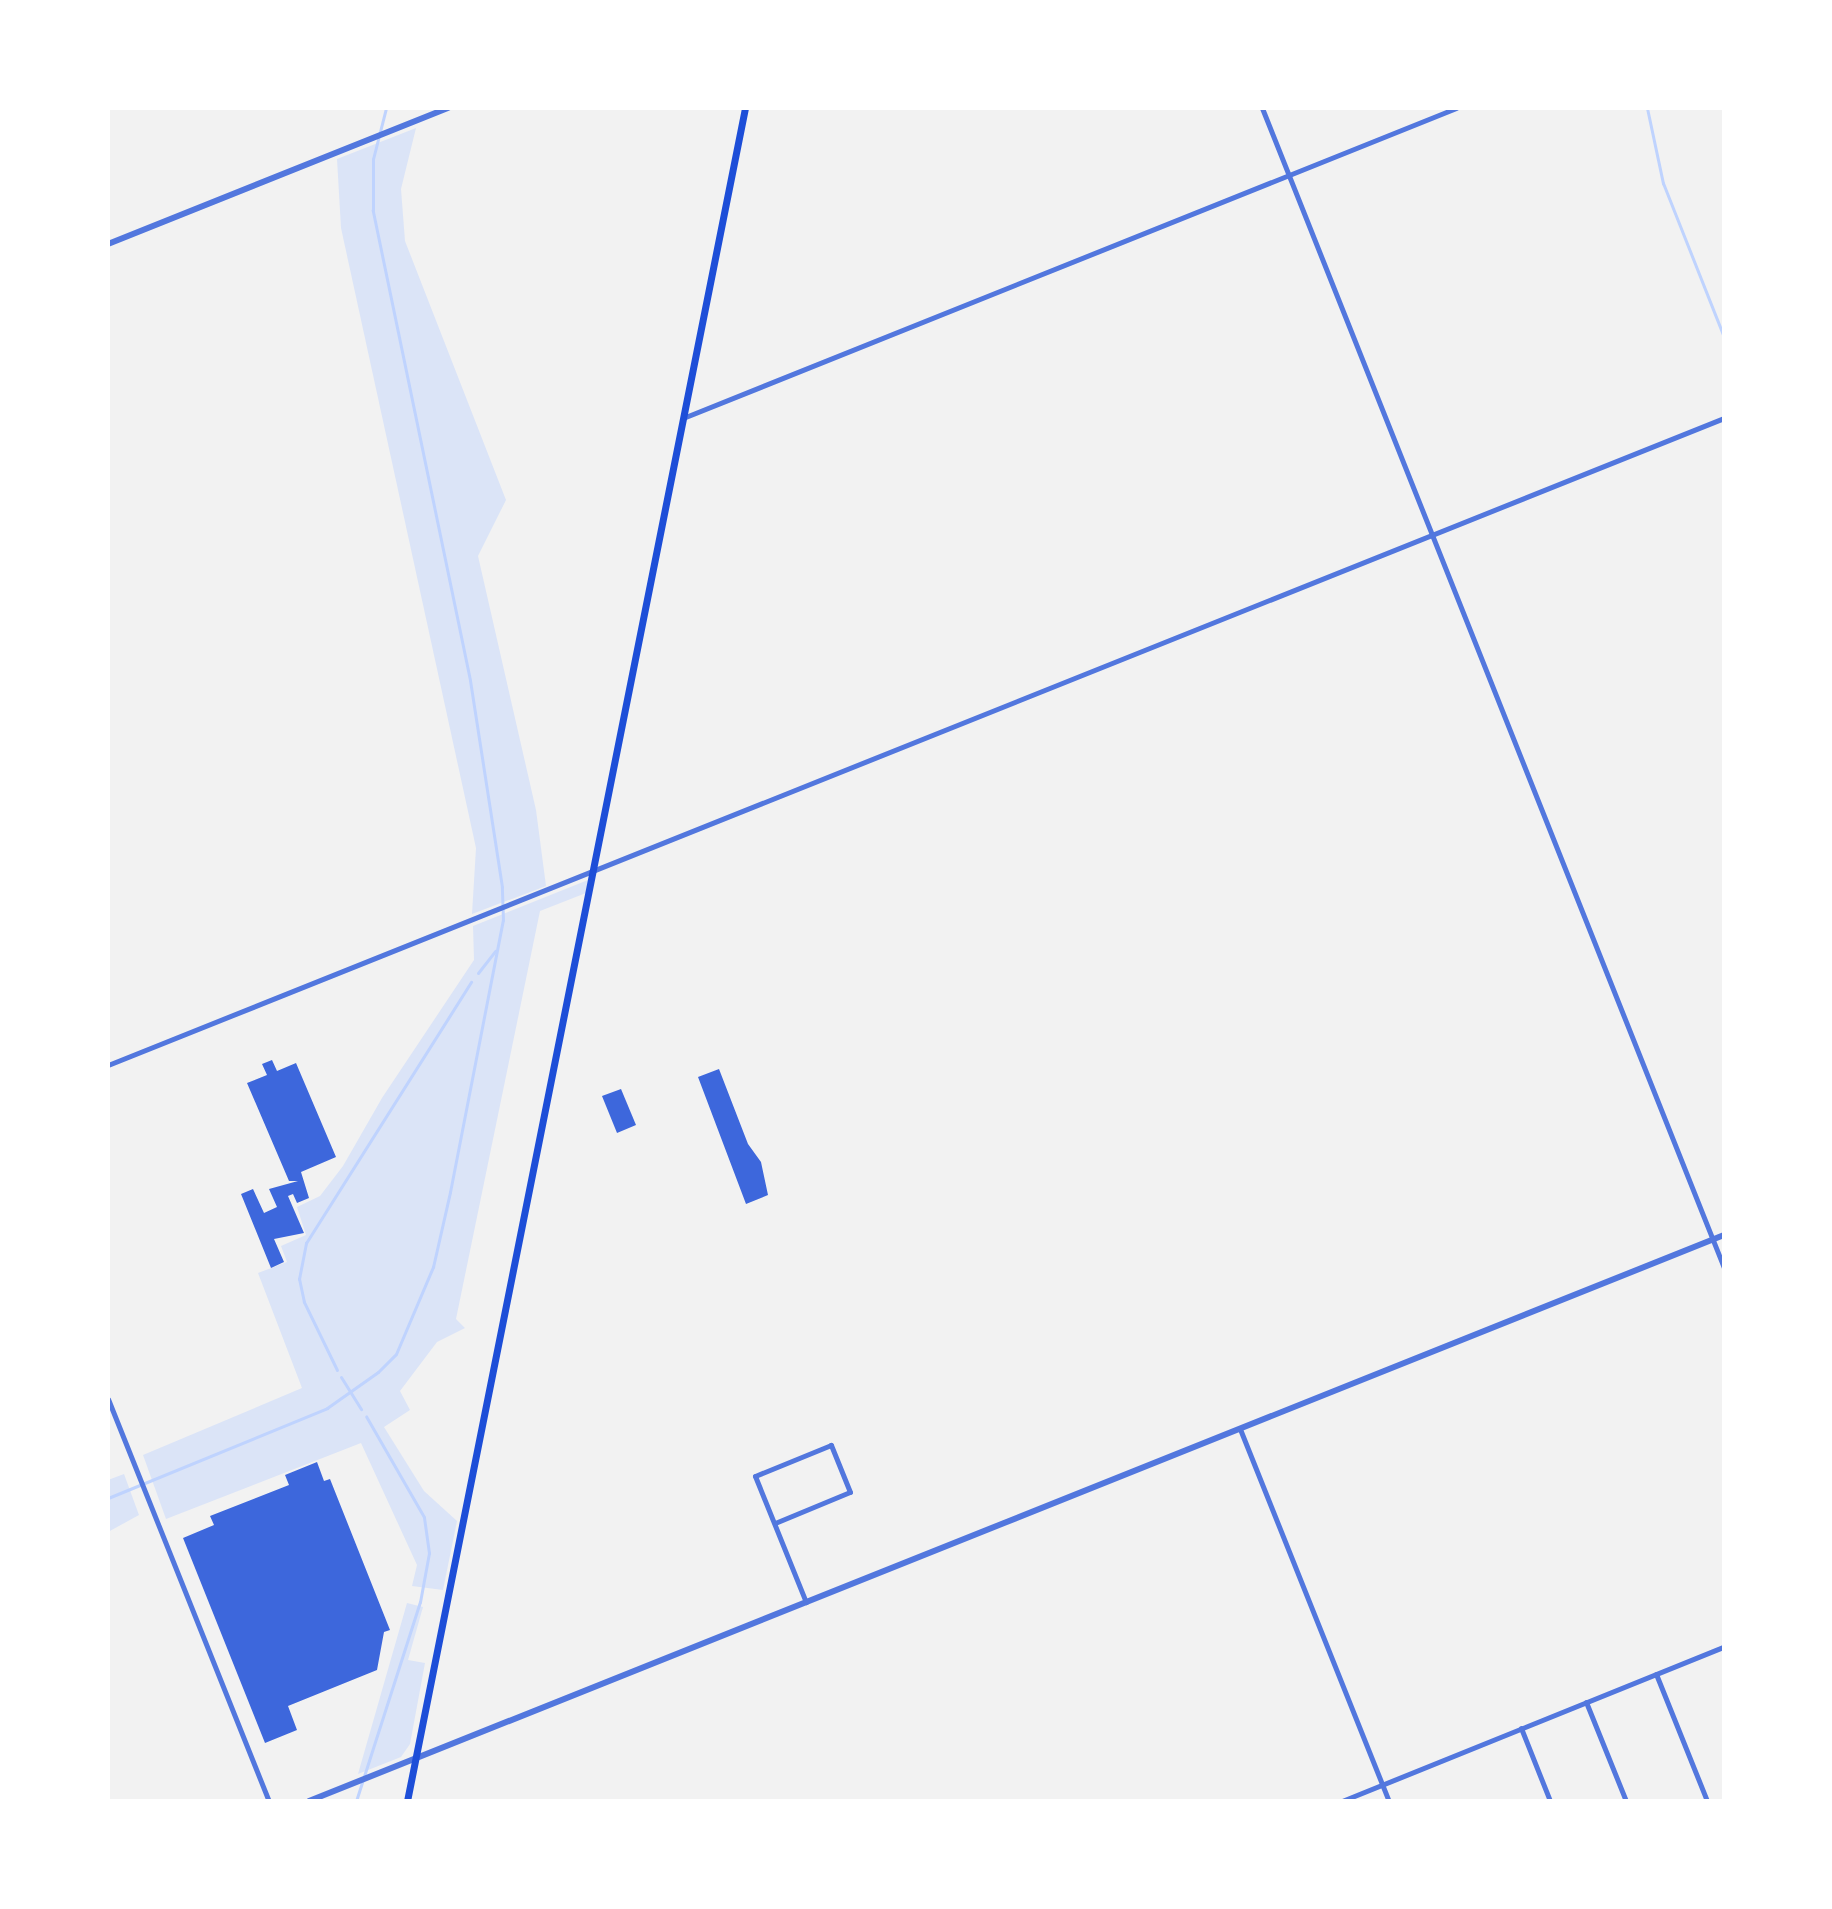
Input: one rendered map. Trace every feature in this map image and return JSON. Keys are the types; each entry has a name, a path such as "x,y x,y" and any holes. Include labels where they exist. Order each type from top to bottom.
{"main road":[{"path":"407,1801 745,108"}],"street":[{"path":"108,244 448,108"},
{"path":"1262,108 1436,534 1521,768 1724,1268"},
{"path":"683,418 1456,108"},
{"path":"108,1065 1724,418"},
{"path":"309,1801 1724,1235"},
{"path":"108,1399 269,1801"},
{"path":"1240,1429 1389,1801"},
{"path":"775,1523 850,1492 831,1445 755,1476 806,1602"},
{"path":"1342,1801 1724,1647"},
{"path":"1656,1674 1707,1801"},
{"path":"1586,1702 1626,1801"},
{"path":"1521,1728 1550,1801"}],"shaded area":[{"path":"416,128 401,189 405,241 506,500 478,556 536,810 546,886 472,914 476,848 341,228 337,159"},
{"path":"588,880 586,893 540,911 456,1319 465,1328 437,1342 400,1391 410,1410 384,1427 424,1491 457,1521 443,1590 412,1586 417,1565 361,1443 166,1519 143,1455 302,1388 258,1273 287,1262 281,1246 306,1235 297,1207 320,1196 343,1166 382,1098 474,960 473,926"},
{"path":"124,1474 139,1515 108,1532 108,1480"},
{"path":"407,1603 423,1607 408,1660 425,1663 410,1744 401,1757 358,1774"}],"building":[{"path":"272,1060 277,1071 296,1063 336,1157 301,1172 309,1198 297,1203 293,1194 288,1196 304,1233 274,1239 284,1262 271,1268 241,1194 253,1189 264,1213 277,1207 269,1189 298,1181 289,1181 247,1083 267,1075 262,1064"},
{"path":"719,1069 748,1144 761,1162 768,1195 746,1204 698,1077"},
{"path":"621,1089 636,1125 617,1133 602,1096"},
{"path":"317,1462 324,1481 330,1479 390,1630 384,1632 377,1670 288,1706 297,1730 265,1743 183,1538 214,1525 210,1516 289,1485 285,1475"}],"waterway":[{"path":"108,1498 327,1408 378,1372 396,1354 433,1267 450,1192 503,920 502,887 470,680 373,210 373,159 386,108"},
{"path":"1647,108 1663,183 1724,337"},
{"path":"478,973 495,951"},
{"path":"337,1370 304,1302 299,1279 306,1243 471,982"},
{"path":"341,1377 361,1409"},
{"path":"356,1801 420,1602 429,1553 424,1517 366,1416"}]}
